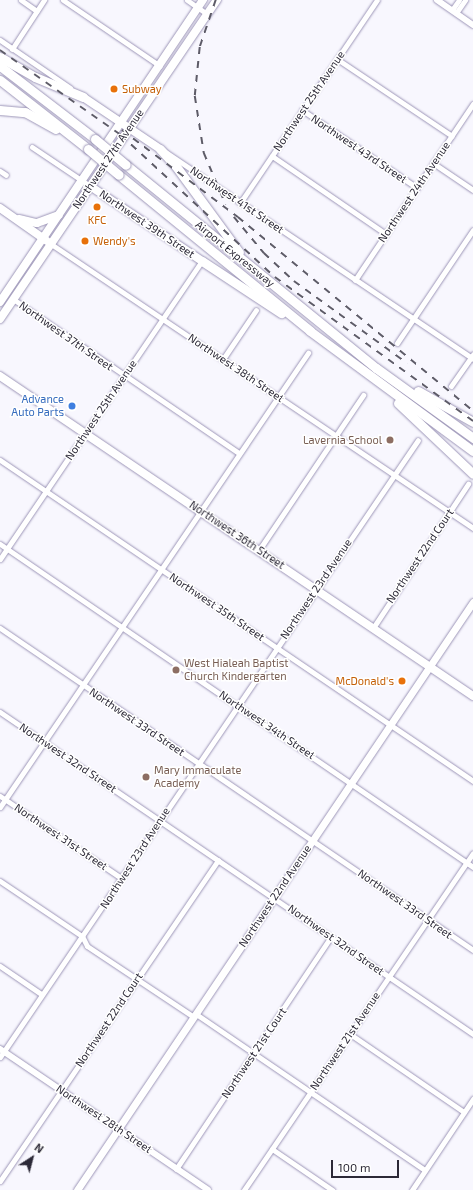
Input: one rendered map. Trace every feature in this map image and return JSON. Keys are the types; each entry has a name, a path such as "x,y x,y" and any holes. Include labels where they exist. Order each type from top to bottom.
{"highway":[{"path":"0,57 35,77 83,97"},
{"name":"Airport Expressway","path":"0,66 95,139 376,368 473,438"},
{"name":"Airport Expressway","path":"0,80 88,149 310,331 383,387 473,451"},
{"path":"0,110 24,112 39,118 88,149"},
{"path":"160,149 175,165 251,267"},
{"path":"202,261 310,331"},
{"path":"376,368 473,422"},
{"path":"383,387 473,474"}],"main road":[{"name":"Northwest 27th Avenue","path":"0,319 51,244 122,123 203,0"},
{"name":"Northwest 27th Avenue","path":"2,297 15,281 60,214 129,128 217,0"},
{"path":"158,86 160,66 175,62"},
{"name":"Northwest 41st Street","path":"83,97 160,149"},
{"name":"Northwest 39th Street","path":"86,183 202,261"},
{"path":"3,210 33,223 43,222 60,214"},
{"name":"Northwest 38th Street","path":"3,210 51,244"},
{"path":"13,299 15,281"},
{"name":"Northwest 36th Street","path":"0,376 473,696"},
{"name":"Northwest 22nd Avenue","path":"81,1189 118,1129 473,602"}],"street":[{"path":"21,0 37,11"},
{"path":"12,49 44,0"},
{"path":"63,0 160,66"},
{"path":"188,0 207,14"},
{"name":"Northwest 25th Avenue","path":"240,203 377,0"},
{"path":"437,0 473,25"},
{"path":"454,12 459,0"},
{"path":"454,12 465,0"},
{"name":"Northwest 41st Street","path":"0,40 83,97"},
{"path":"337,59 452,136"},
{"name":"Northwest 24th Avenue","path":"355,280 473,104"},
{"name":"Northwest 43rd Street","path":"302,110 417,188"},
{"name":"Northwest 39th Street","path":"32,147 86,183"},
{"name":"Northwest 41st Street","path":"160,149 472,357"},
{"path":"272,156 386,234"},
{"path":"433,163 473,190"},
{"path":"0,171 6,175"},
{"path":"397,343 473,230"},
{"name":"Northwest 38th Street","path":"51,244 473,528"},
{"name":"Northwest 25th Avenue","path":"0,559 202,261"},
{"name":"Northwest 37th Street","path":"13,299 239,453"},
{"path":"223,359 256,310"},
{"path":"0,806 2,798 123,627 200,510 308,353"},
{"path":"451,386 472,357"},
{"path":"259,550 363,395"},
{"name":"Northwest 23rd Avenue","path":"1,1052 160,821 315,588 418,440"},
{"name":"Northwest 35th Street","path":"0,460 473,781"},
{"name":"Northwest 22nd Court","path":"373,628 468,484"},
{"name":"Northwest 34th Street","path":"0,544 352,782 473,866"},
{"name":"Northwest 33rd Street","path":"0,628 473,950"},
{"name":"Northwest 32nd Street","path":"0,712 473,1034"},
{"name":"Northwest 31st Street","path":"2,798 121,878"},
{"name":"Northwest 21st Avenue","path":"244,1190 473,853"},
{"name":"Northwest 22nd Court","path":"0,1181 218,860"},
{"path":"0,881 82,936 87,946 137,980 254,1052 425,1170"},
{"name":"Northwest 21st Court","path":"176,1169 331,937"},
{"path":"0,966 41,994"},
{"path":"350,1034 464,1112"},
{"name":"Northwest 28th Street","path":"1,1052 62,1090 208,1190"},
{"path":"415,1189 425,1170 473,1099"},
{"path":"272,1149 332,1190"}],"railway":[{"path":"216,0 200,47 195,96 204,153 226,205"},
{"path":"0,50 121,135 275,277 473,421"},
{"path":"122,130 238,217 473,411"},
{"path":"234,217 264,253 294,281 407,363"}],"place":[{"name":"Subway","path":"114,89"},
{"name":"KFC","path":"97,207"},
{"name":"Wendy's","path":"85,241"},
{"name":"Advance Auto Parts","path":"72,406"},
{"name":"Lavernia School","path":"390,440"},
{"name":"West Hialeah Baptist Church Kindergarten","path":"176,670"},
{"name":"McDonald's","path":"402,681"},
{"name":"Mary Immaculate Academy","path":"146,777"}]}
